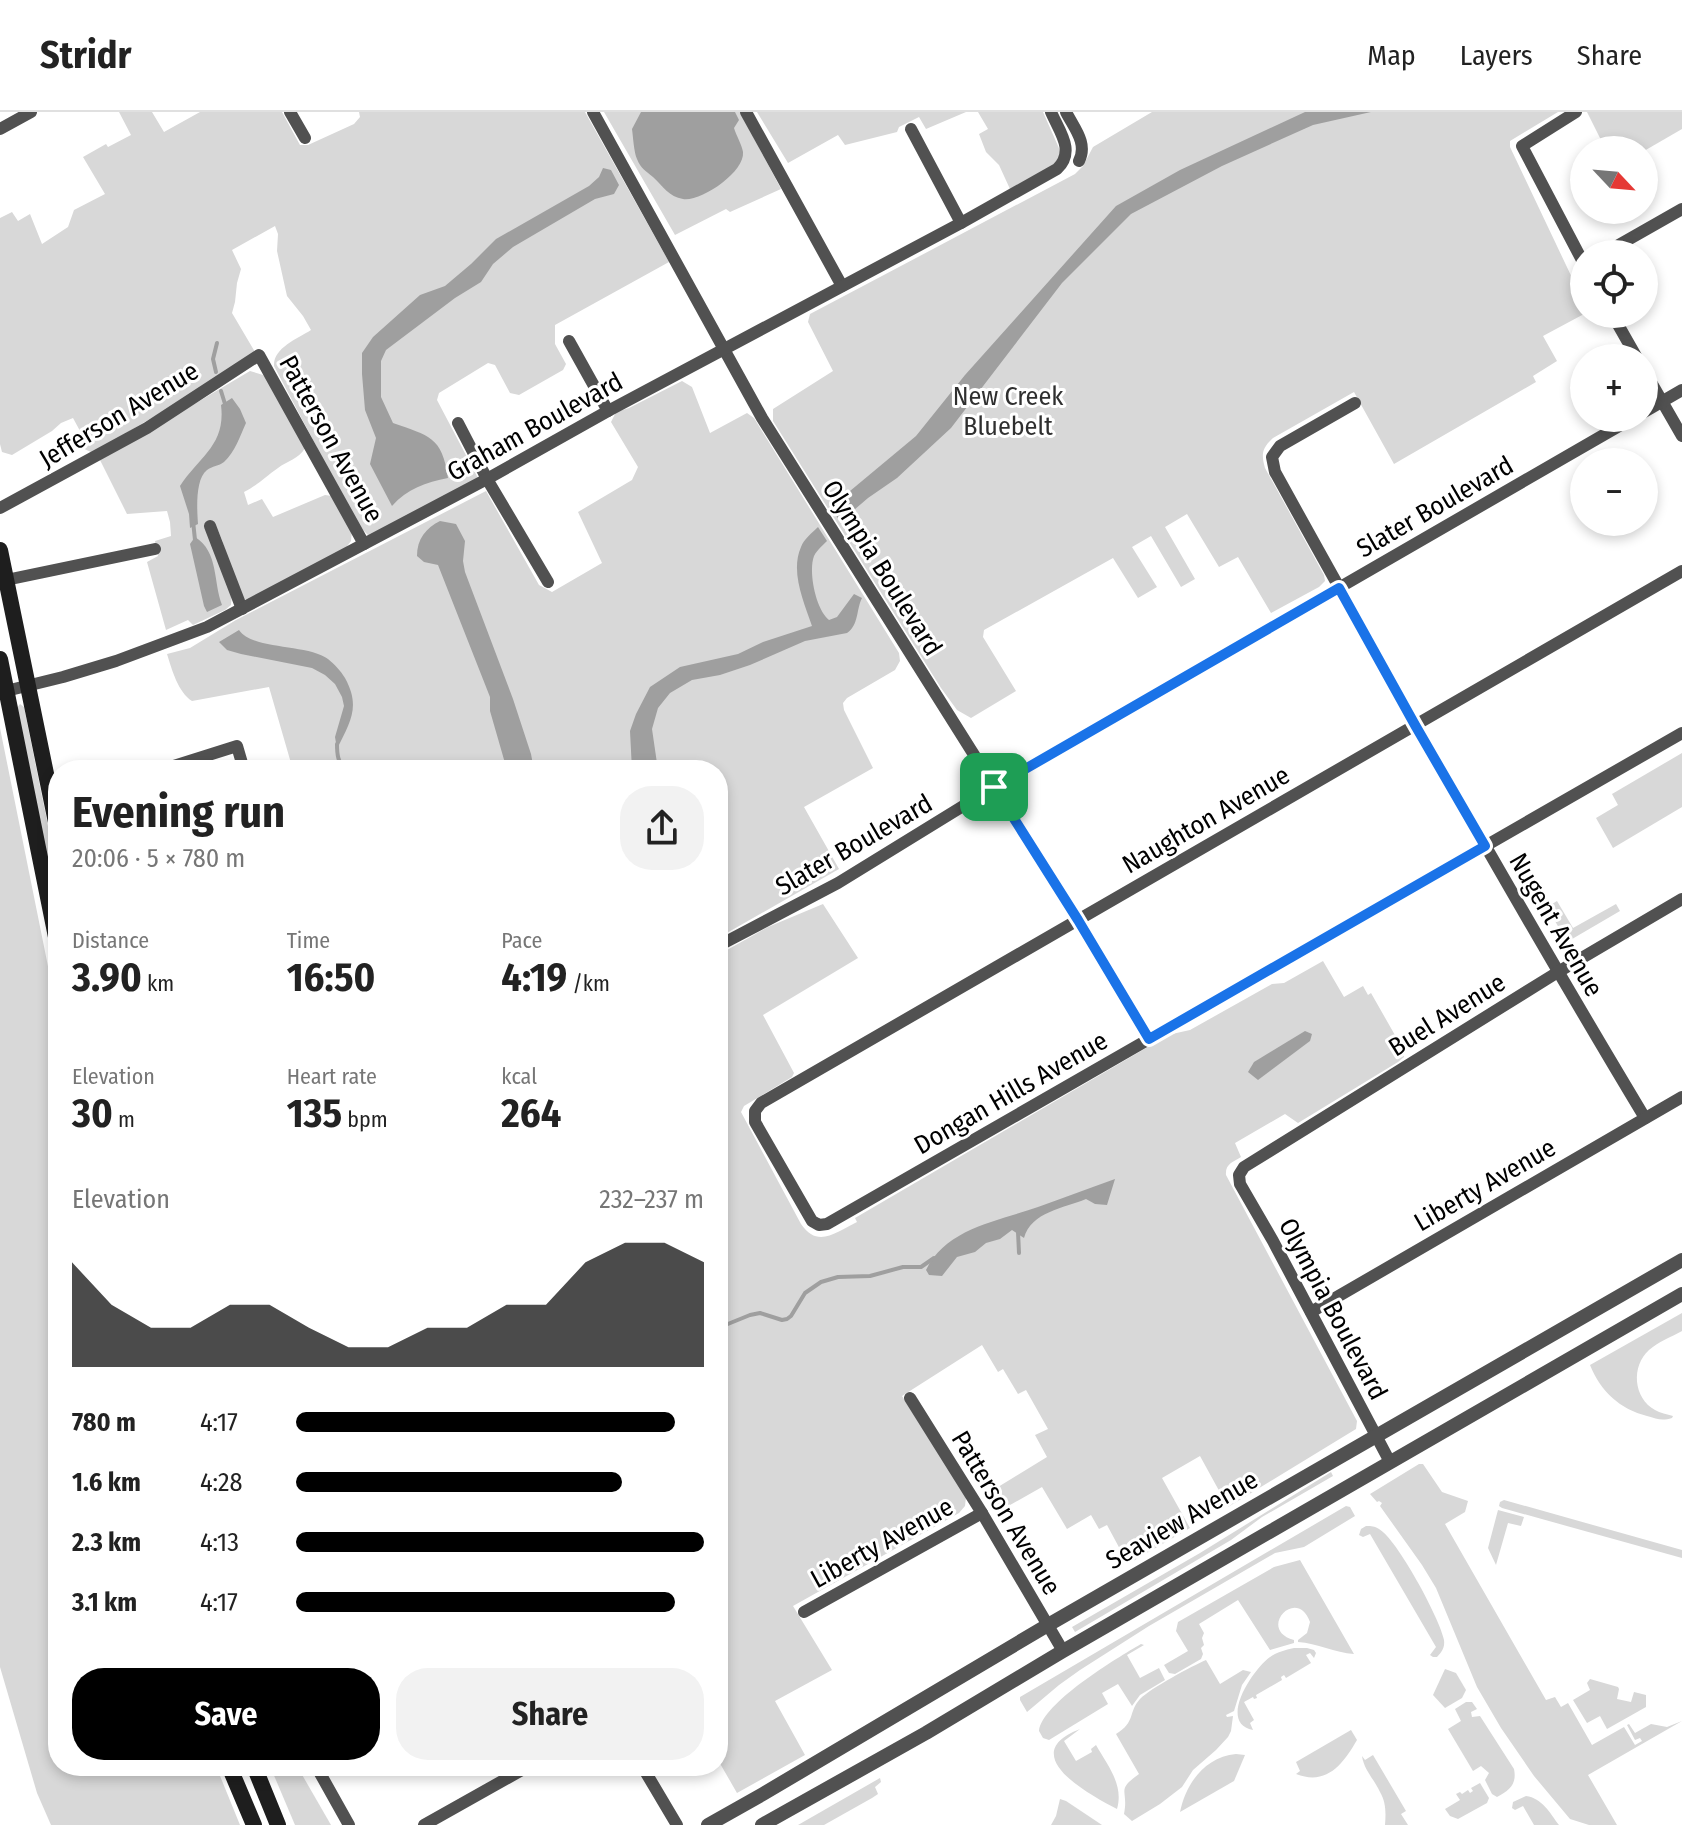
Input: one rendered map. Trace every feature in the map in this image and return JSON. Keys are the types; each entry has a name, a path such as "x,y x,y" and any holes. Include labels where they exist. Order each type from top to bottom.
{"main road":[{"path":"0,550 48,773"},
{"path":"0,659 48,898"},
{"path":"233,1776 254,1825"},
{"path":"258,1776 278,1825"}],"street":[{"path":"0,129 31,112"},
{"path":"290,112 305,138"},
{"name":"Olympia Boulevard","path":"593,112 762,418 1078,920 1149,1039"},
{"path":"746,112 842,286"},
{"path":"1051,112 1072,160 1082,155 1082,142 1066,112"},
{"path":"1571,240 1522,146 1576,112"},
{"path":"911,129 961,223"},
{"name":"Graham Boulevard","path":"6,691 116,661 207,627 487,479 1072,160"},
{"path":"1628,240 1682,209"},
{"path":"569,341 608,411"},
{"name":"Jefferson Avenue","path":"0,508 147,428 259,355"},
{"name":"Patterson Avenue","path":"259,355 364,544"},
{"path":"1658,403 1682,390"},
{"path":"1658,394 1682,436"},
{"name":"Nugent Avenue","path":"1355,403 1280,446 1272,457 1275,472 1415,725 1645,1118"},
{"path":"458,423 548,582"},
{"name":"Slater Boulevard","path":"728,941 838,883 994,787 1609,432"},
{"path":"210,526 242,609"},
{"path":"6,580 155,549"},
{"name":"Naughton Avenue","path":"819,1225 812,1221 755,1122 755,1111 761,1103 1682,571"},
{"name":"Dongan Hills Avenue","path":"819,1225 827,1224 1682,733"},
{"path":"193,760 237,746 241,760"},
{"name":"Buel Avenue","path":"1239,1175 1244,1167 1558,972 1682,899"},
{"name":"Liberty Avenue","path":"1311,1312 1682,1097"},
{"name":"Olympia Boulevard","path":"1239,1175 1240,1184 1390,1462"},
{"name":"Seaview Avenue","path":"708,1825 1682,1260"},
{"name":"Seaview Avenue","path":"762,1825 1682,1294"},
{"name":"Patterson Avenue","path":"910,1398 1063,1651"},
{"name":"Liberty Avenue","path":"804,1612 982,1513"},
{"path":"865,1734 880,1759"},
{"path":"322,1776 349,1825"},
{"path":"424,1825 511,1776"},
{"path":"648,1776 677,1825"}],"green space":[{"path":"119,112 152,112 164,132 200,112 282,112 300,145 308,145 354,124 360,117 359,112 585,112 669,262 555,325 555,344 566,364 563,370 519,395 510,393 495,365 488,363 439,393 437,400 478,478 372,535 358,525 274,366 282,349 311,330 287,296 275,226 232,250 241,269 232,313 255,352 96,451 80,447 86,442 73,418 12,455 2,452 0,218 12,212 18,221 30,214 42,244 68,227 74,210 105,194 83,157 131,135"},
{"path":"604,112 740,112 781,189 730,212 726,209 675,235"},
{"path":"757,112 966,112 926,129 919,117 899,127 897,132 845,145 838,135 788,163"},
{"path":"978,112 1043,112 1062,155 1053,166 1010,189 999,165 986,152 979,134 988,129"},
{"name":"New Creek Bluebelt","path":"1152,112 1558,112 1510,141 1510,147 1570,273 1570,322 1543,336 1557,361 1533,376 1536,382 1394,464 1354,392 1269,442 1263,452 1265,468 1324,575 1325,581 1319,587 1271,613 1238,557 1219,567 1187,514 1165,527 1195,579 1181,587 1151,536 1132,547 1157,587 1138,598 1113,558 984,630 983,637 1016,691 971,718 957,710 941,688 773,421 773,409 833,371 808,322 810,314 1075,174 1093,147"},
{"path":"1587,112 1682,112 1682,129 1658,143 1658,136 1599,136"},
{"path":"250,371 267,378 305,448 244,492 248,505 262,499 273,517 325,495 332,496 352,530 351,541 345,549 248,600 239,595 217,528 232,593 231,605 193,625 188,620 166,630 147,562 158,556 155,541 171,536 167,511 127,514 100,460"},
{"path":"682,381 692,387 710,433 747,413 754,418 899,653 900,661 895,670 843,703 873,768 804,807 839,869 728,932 728,760 290,760 269,687 192,701 179,686 167,654 190,648 236,620 486,491 539,585 552,592 602,563 578,512 632,480 638,467 611,422 616,412"},
{"path":"20,704 24,707 48,826 48,861 17,708"},
{"path":"0,728 48,966 48,1776 220,1776 240,1825 51,1825 37,1793 0,1667"},
{"path":"1682,753 1682,807 1613,848 1596,818 1618,805 1612,794"},
{"path":"1557,901 1573,928 1616,904 1620,911 1567,942 1547,907"},
{"path":"823,904 858,958 763,1015 794,1073 744,1106 741,1112 801,1224 814,1236 835,1234 857,1222 855,1218 1153,1044 1172,1034 1190,1030 1272,984 1284,983 1323,961 1344,997 1363,986 1368,995 1371,993 1404,1051 1404,1057 1298,1123 1285,1114 1235,1143 1241,1157 1226,1171 1357,1421 1356,1429 1228,1507 1200,1456 1162,1478 1190,1528 1128,1564 1107,1525 1099,1529 1091,1515 1067,1529 1042,1487 996,1513 985,1495 1047,1457 1035,1435 1048,1429 1026,1390 1018,1394 1003,1369 998,1372 982,1345 902,1396 966,1497 965,1506 959,1513 793,1606 832,1670 775,1701 805,1755 737,1793 727,1776 728,949 768,927"},
{"path":"1682,1313 1682,1331 1649,1350 1637,1373 1642,1398 1655,1410 1672,1418 1654,1418 1620,1404 1606,1391 1590,1365"},
{"path":"1423,1464 1442,1492 1468,1501 1465,1512 1445,1524 1546,1700 1555,1697 1561,1707 1568,1703 1592,1745 1624,1727 1635,1745 1642,1741 1640,1738 1635,1740 1627,1725 1635,1733 1651,1724 1667,1727 1682,1721 1588,1775 1617,1825 1589,1825 1570,1819 1534,1776 1477,1687 1436,1588 1380,1506 1382,1503 1370,1494"},
{"path":"1331,1472 1333,1476 1262,1517 1231,1540 1075,1632 1072,1627"},
{"path":"1504,1500 1682,1550 1682,1558 1502,1508 1500,1502"},
{"path":"1346,1506 1355,1516 1304,1547 1275,1553 1149,1626 1080,1670 1027,1712 1020,1697"},
{"path":"1498,1510 1524,1517 1521,1526 1508,1523 1496,1565 1488,1548"},
{"path":"1366,1526 1376,1527 1387,1536 1417,1580 1444,1640 1443,1649 1437,1657 1430,1655 1436,1647 1370,1534 1359,1535"},
{"path":"1300,1560 1354,1654 1298,1642 1307,1633 1310,1622 1304,1612 1297,1608 1283,1613 1279,1620 1283,1635 1294,1640 1294,1643 1270,1650 1238,1600 1199,1624 1204,1633 1201,1659 1175,1674 1169,1673 1164,1665 1188,1651 1176,1631 1178,1622 1274,1567"},
{"path":"1141,1644 1144,1645 1127,1655 1140,1678 1159,1668 1165,1680 1140,1695 1132,1706 1118,1684 1102,1693 1108,1704 1049,1740 1043,1738 1039,1731 1043,1720 1066,1695"},
{"path":"1294,1648 1307,1648 1316,1653 1314,1658 1310,1653 1306,1655 1311,1663 1286,1678 1284,1675 1282,1680 1256,1695 1257,1698 1244,1702 1254,1720 1250,1723 1253,1730 1243,1725 1238,1717 1238,1707 1255,1672 1270,1657"},
{"path":"1206,1660 1220,1684 1243,1670 1251,1672 1242,1685 1234,1711 1226,1715 1233,1716 1231,1731 1216,1750 1193,1770 1182,1787 1132,1821 1124,1814 1124,1791 1139,1774 1116,1734 1129,1721 1136,1704 1145,1694"},
{"path":"1445,1669 1456,1673 1466,1690 1462,1698 1445,1708 1433,1695"},
{"path":"1590,1679 1618,1687 1617,1699 1631,1702 1634,1692 1646,1695 1646,1707 1607,1729 1600,1716 1587,1723 1573,1700 1590,1690 1587,1683"},
{"path":"1472,1702 1477,1709 1471,1712 1472,1717 1480,1716 1514,1769 1512,1786 1497,1797 1485,1780 1489,1773 1481,1766 1473,1771 1448,1729 1461,1721 1455,1709"},
{"path":"1080,1729 1064,1741 1076,1761 1092,1752 1096,1745 1117,1784 1117,1809 1075,1784 1055,1761 1054,1750 1062,1739"},
{"path":"1351,1730 1357,1740 1333,1770 1317,1777 1296,1774 1300,1771 1296,1762"},
{"path":"1236,1754 1245,1755 1234,1781 1180,1812 1187,1791 1199,1773 1215,1760"},
{"path":"1373,1755 1406,1811 1401,1814 1408,1825 1385,1825 1383,1800 1362,1756 1365,1760"},
{"path":"274,1776 303,1776 331,1825 295,1825"},
{"path":"880,1778 881,1782 875,1787 878,1794 872,1798 824,1825 798,1825"},
{"path":"1480,1783 1489,1798 1487,1803 1458,1819 1450,1816 1445,1809 1460,1800 1456,1794 1468,1790 1470,1793 1473,1791 1471,1788"},
{"path":"1526,1796 1541,1803 1559,1825 1534,1825 1523,1806 1515,1810 1512,1808 1513,1802"},
{"path":"1060,1799 1066,1801 1102,1825 1051,1825"}],"shaded area":[{"path":"641,112 735,112 739,120 734,128 743,152 742,160 730,176 710,191 691,199 674,196 644,170 637,159 632,129"},
{"path":"1305,112 1371,112 1313,125 1222,166 1131,214 1062,283 951,428 897,478 840,522 832,509 916,436 965,375 1116,206 1180,170"},
{"path":"603,168 611,170 619,185 614,194 595,199 513,247 493,264 481,282 386,350 381,361 381,397 393,423 432,440 442,454 448,478 417,487 392,506 370,464 376,438 365,410 362,353 373,337 420,295 445,286 496,239 589,186"},
{"path":"232,398 246,423 228,458 203,474 198,495 198,524 190,528 180,486 210,449 220,430 221,405"},
{"path":"440,521 456,524 465,541 465,572 513,699 532,760 504,760 490,711 490,697 438,565 424,562 417,556 423,535"},
{"path":"818,527 827,541 815,554 812,563 817,600 824,615 829,620 837,617 854,594 862,598 851,630 805,641 720,675 692,680 670,693 658,708 652,729 657,760 631,760 630,731 650,687 680,667 738,654 812,626 799,587 797,567 802,544"},
{"path":"195,537 203,543 212,559 222,605 207,612 190,544"},
{"path":"239,630 256,641 319,654 339,670 350,688 353,706 337,749 335,737 344,706 335,684 312,668 241,654 227,650 219,642"},
{"path":"1305,1031 1312,1034 1310,1041 1258,1080 1248,1072 1254,1062"},
{"path":"1115,1179 1107,1205 1086,1199 1059,1208 1034,1222 1024,1238 1012,1230 975,1252 957,1257 942,1276 929,1275 926,1270 946,1244 960,1235"}],"waterway":[{"path":"216,372 213,359 217,343"},
{"path":"221,391 225,404"},
{"path":"193,521 195,540"},
{"path":"337,744 339,760"},
{"path":"1018,1232 1019,1253"},
{"path":"728,1324 760,1313 787,1319 805,1293 821,1282 838,1277 870,1276 903,1267 921,1267 934,1258"}],"route":[{"path":"1339,588 1485,846 1149,1039 994,787 1339,588"}]}
